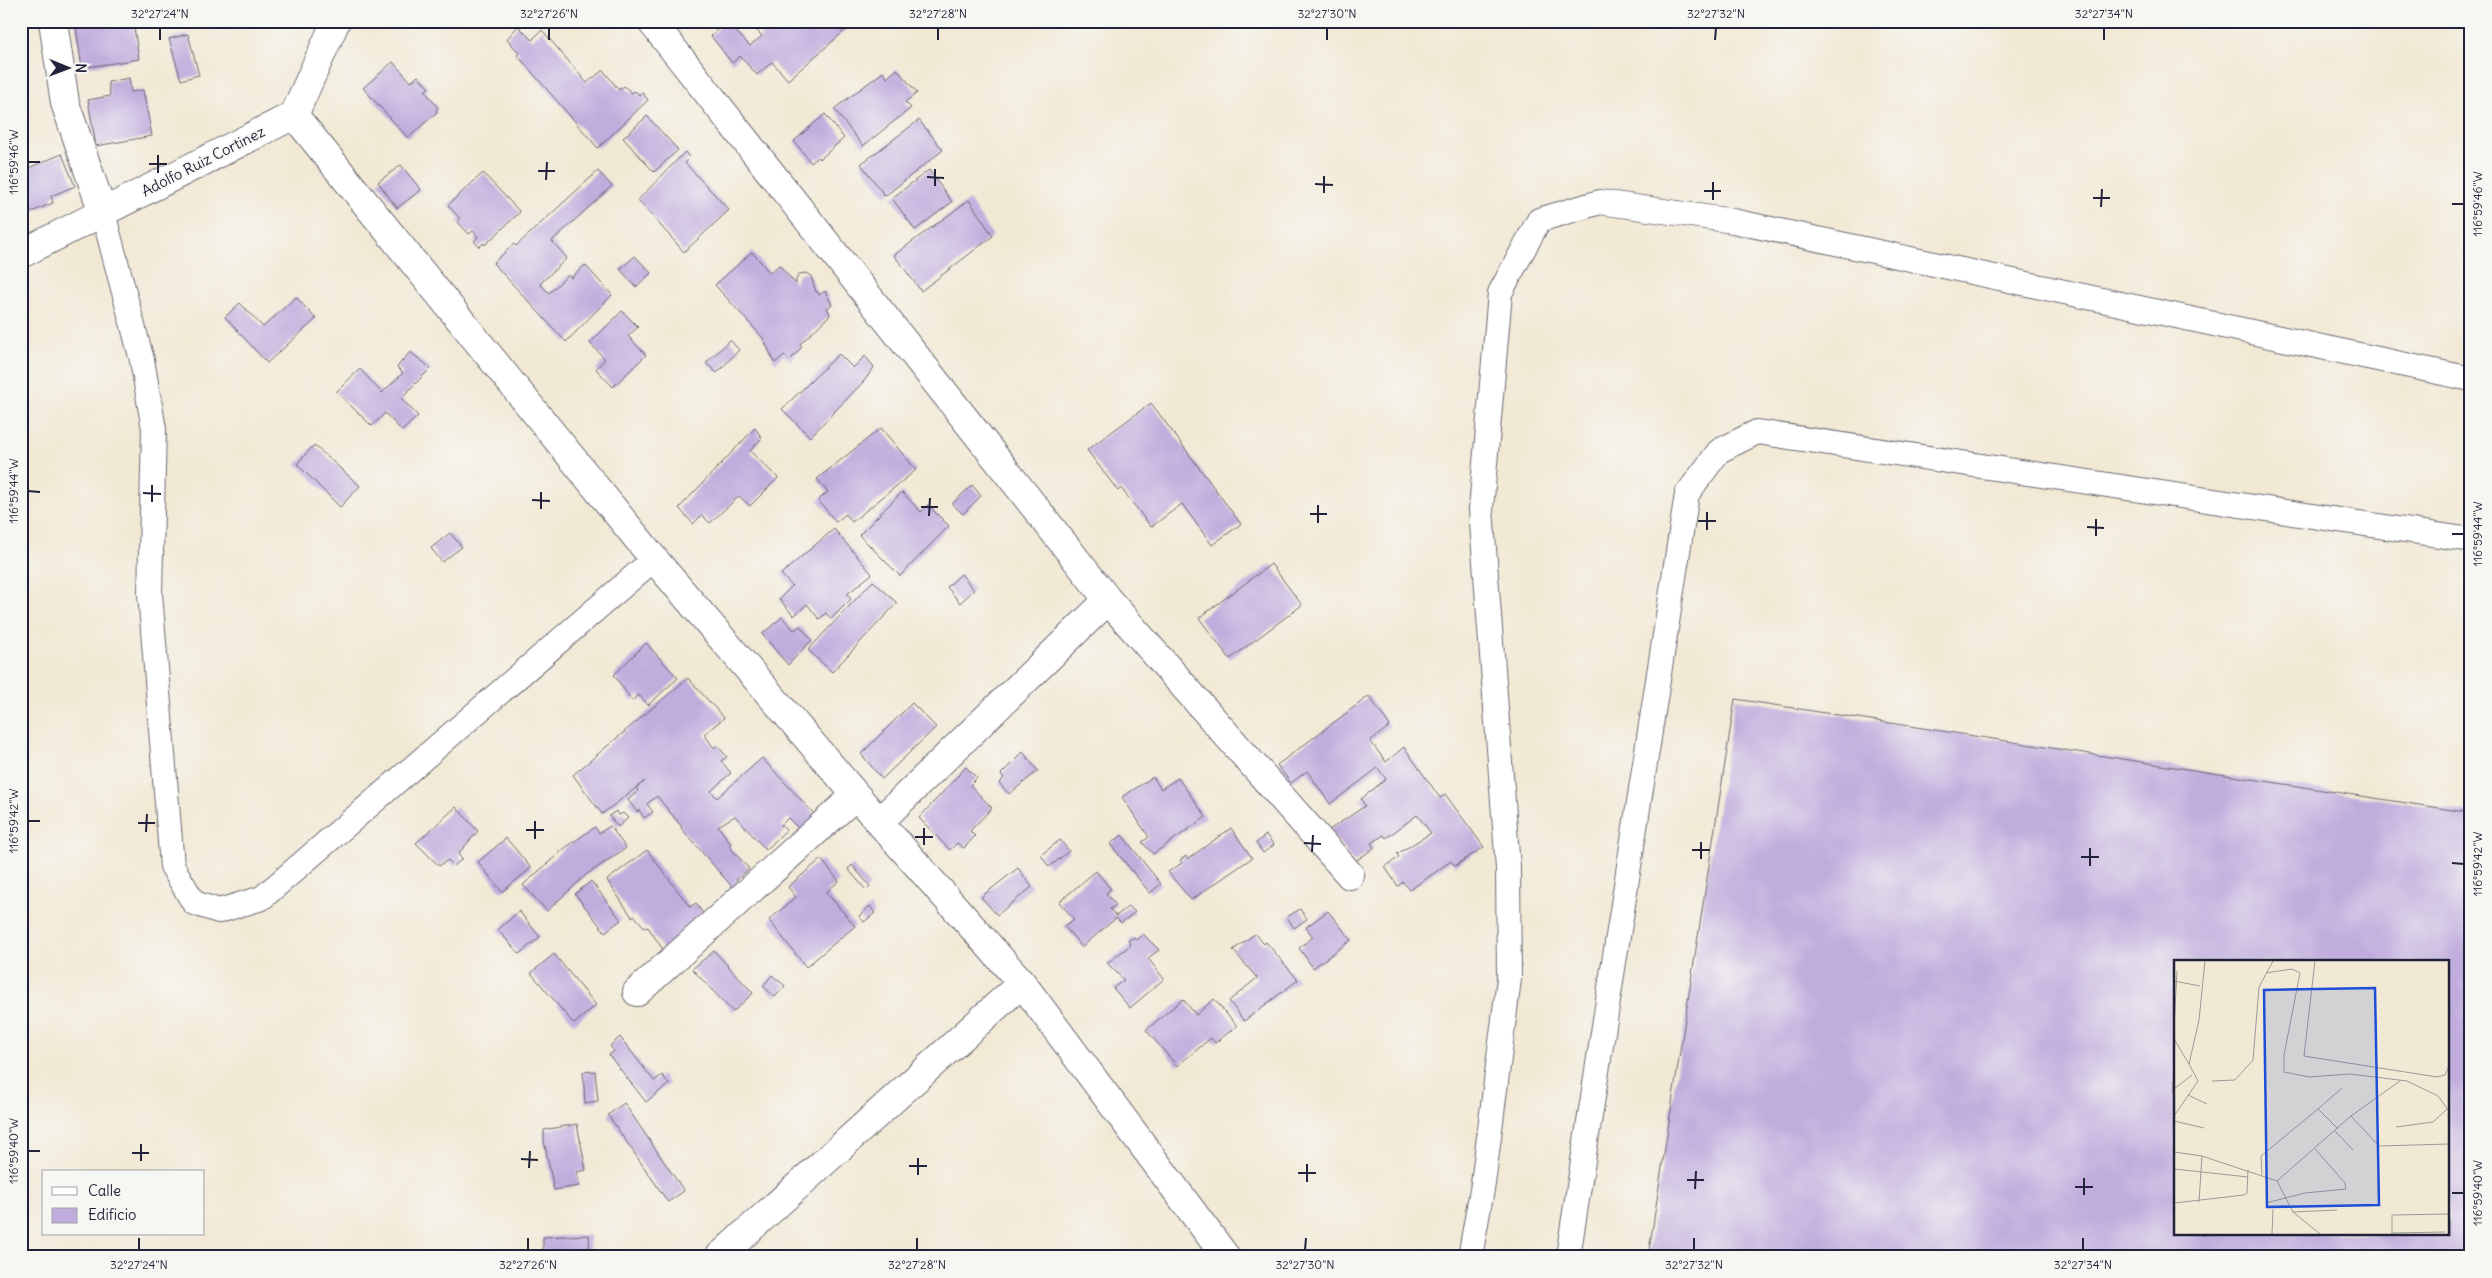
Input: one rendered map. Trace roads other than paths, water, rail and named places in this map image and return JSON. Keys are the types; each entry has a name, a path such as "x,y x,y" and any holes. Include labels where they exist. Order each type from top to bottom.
{"street":[{"path":"53,21 65,103 103,213"},
{"path":"336,21 294,115 654,559 856,795 1022,983 1226,1257"},
{"path":"651,21 1108,600 1350,875"},
{"name":"Adolfo Ruiz Cortinez","path":"21,254 294,115"},
{"path":"880,822 1108,600"},
{"path":"637,992 856,795"},
{"path":"719,1257 1022,983"}],"lane":[{"path":"1470,1257 1483,1184 1509,979 1508,868 1481,509 1500,293 1539,220 1600,202 1733,221 2471,379"},
{"path":"103,213 142,360 154,429 150,593 172,866 194,903 219,911 262,898 654,559"},
{"path":"1568,1257 1686,494 1719,451 1757,432 2471,540"}]}
